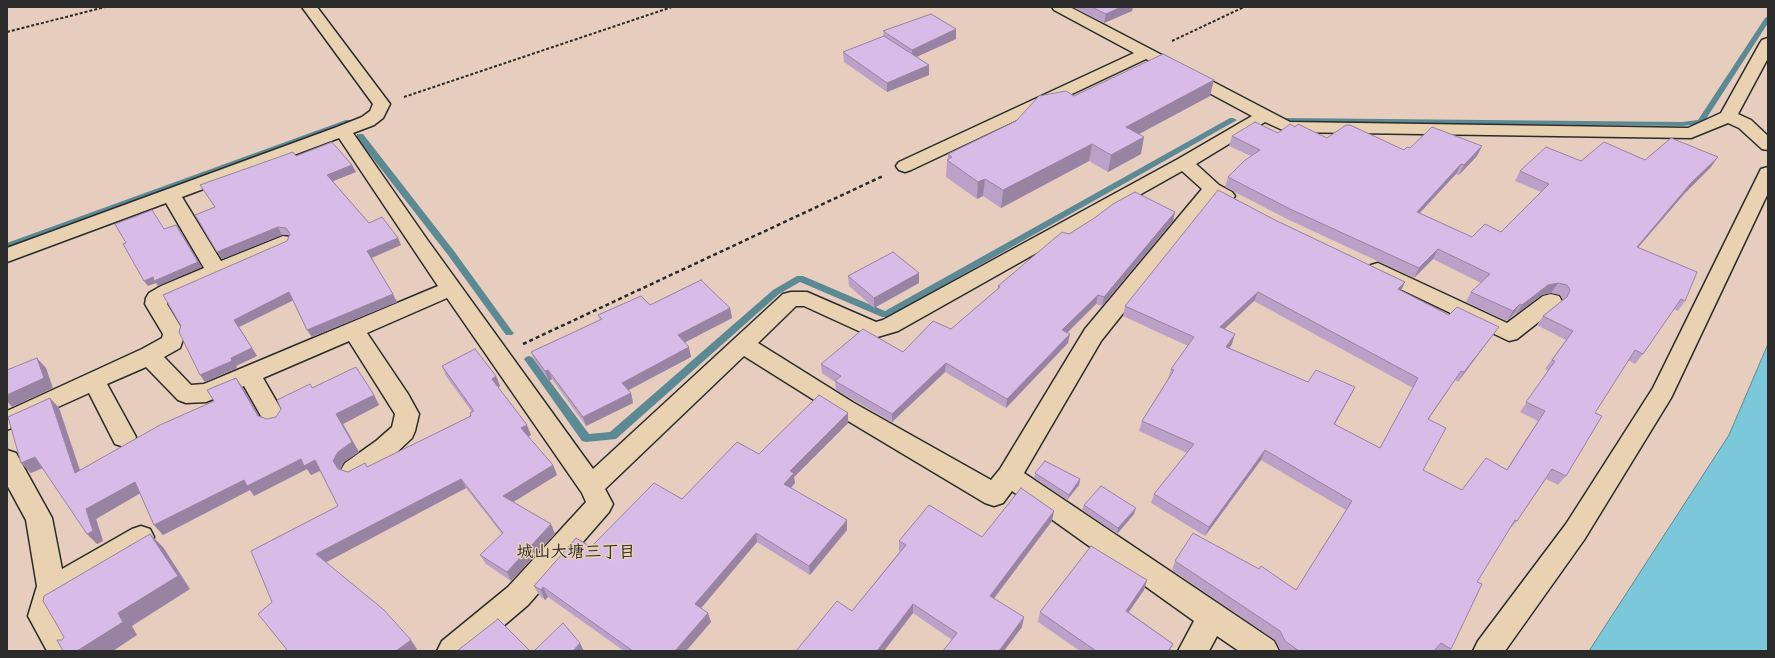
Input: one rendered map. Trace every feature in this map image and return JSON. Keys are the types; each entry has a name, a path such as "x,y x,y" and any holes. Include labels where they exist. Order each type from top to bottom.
{"street":[{"path":"7,255 343,131 368,120 377,114 382,104 309,7"},
{"path":"1059,7 1287,127 1691,134 1728,116 1768,43"},
{"path":"905,166 1146,53"},
{"path":"591,486 791,299 807,299 874,330 890,326 1184,163 1264,116"},
{"path":"1728,116 1745,124 1768,146"},
{"path":"343,131 591,486 600,504 518,596 452,651"},
{"path":"1184,163 1212,189 1240,203"},
{"path":"1488,651 1575,532 1663,392 1768,173"},
{"path":"742,344 846,409 994,495 1009,476 1093,335 1212,189"},
{"path":"171,195 216,270"},
{"path":"7,421 150,356 172,342 174,334 156,304 157,298 168,291 282,242"},
{"path":"1363,263 1509,333 1551,301"},
{"path":"150,356 186,394 206,393 250,376 452,288"},
{"path":"354,331 400,400 407,414 403,431 385,448 354,470"},
{"path":"250,376 274,418"},
{"path":"94,381 124,437"},
{"path":"7,460 22,491 39,518 51,586 42,616 63,651"},
{"path":"1009,476 1212,617 1264,651"},
{"path":"51,586 73,576 141,537"},
{"path":"1193,651 1212,617"}],"path":[{"path":"7,32 105,7"},
{"path":"382,104 672,7"},
{"path":"1146,53 1244,7"},
{"path":"499,355 905,166"}],"water":[{"path":"1768,344 1768,651 1589,651 1729,435"}],"building":[{"path":"1092,7 1121,7 1106,14"},
{"path":"931,14 956,29 912,50 883,31"},
{"path":"884,36 929,65 887,83 843,52"},
{"path":"1163,54 1214,80 1126,127 1144,137 1111,155 1092,144 1003,190 985,179 978,182 947,160 952,157 948,154 1016,121 1039,96 1066,91 1074,96"},
{"path":"1255,122 1278,133 1290,124 1295,127 1298,124 1327,138 1346,125 1350,125 1404,150 1407,147 1410,148 1432,127 1482,146 1464,165 1461,164 1417,212 1472,237 1485,224 1501,232 1549,184 1520,171 1546,147 1581,161 1604,142 1645,160 1671,138 1718,157 1691,183 1637,247 1697,272 1685,301 1681,299 1643,354 1635,350 1595,413 1602,416 1566,476 1552,469 1517,521 1515,520 1477,582 1482,584 1451,649 1441,643 1434,651 1299,651 1285,641 1280,631 1175,561 1193,533 1259,569 1261,566 1296,590 1352,501 1265,450 1209,527 1154,494 1194,444 1142,421 1174,370 1171,369 1194,337 1125,306 1218,190 1275,220 1405,282 1398,289 1449,315 1457,307 1499,327 1464,372 1461,371 1428,419 1446,428 1423,470 1462,490 1486,458 1507,470 1545,411 1526,402 1555,361 1552,360 1573,331 1543,316 1567,297 1570,290 1567,285 1558,283 1548,285 1522,305 1520,304 1513,311 1471,292 1490,274 1438,249 1419,268 1290,209 1228,177 1244,161 1260,150 1232,136","holes":["1258,292 1418,378 1380,448 1334,424 1355,387 1316,370 1308,382 1226,347 1235,334 1220,327"]},
{"path":"332,142 352,165 327,175 369,223 382,217 398,238 367,251 393,294 307,330 289,292 234,320 252,348 231,358 232,361 200,375 179,332 181,326 163,295 287,241 290,234 286,228 278,227 217,252 195,215 215,207 200,185 293,152 296,156"},
{"path":"1135,192 1175,212 1104,297 1098,295 1062,330 1070,334 1007,399 946,363 892,414 835,381 841,376 821,364 863,329 903,352 933,321 951,329 1000,287 998,286 1062,232 1069,234 1113,204"},
{"path":"152,210 164,229 176,225 198,262 154,281 153,277 144,281 123,244 126,243 115,224"},
{"path":"893,252 919,273 874,298 848,276"},
{"path":"701,280 730,308 678,335 689,347 622,383 631,393 583,417 548,370 545,371 531,352 602,319 598,315 641,296 650,305"},
{"path":"475,349 496,376 492,379 527,425 521,428 553,465 503,496 551,524 507,572 480,555 503,533 461,479 316,554 384,610 411,640 396,651 288,651 258,614 272,602 251,551 338,506 315,460 304,466 301,459 247,486 244,480 154,525 135,482 86,509 93,531 87,534 35,457 21,463 8,417 50,398 75,473 160,425 214,401 207,390 236,378 258,416 267,419 276,417 281,409 277,400 310,384 312,388 356,367 374,395 336,414 352,442 338,452 333,461 338,469 348,472 365,463 367,467 471,416 470,413 474,411 442,366"},
{"path":"37,358 44,378 7,395 7,370"},
{"path":"819,395 848,413 790,471 794,473 784,484 847,520 809,566 756,533 695,604 708,613 675,651 633,651 543,587 541,590 534,586 576,538 591,547 654,483 682,499 737,442 759,454"},
{"path":"1045,461 1080,479 1069,495 1035,473"},
{"path":"1101,486 1136,508 1118,528 1084,505"},
{"path":"1021,488 1054,511 990,596 1024,617 999,651 943,651 957,633 913,604 877,651 796,651 837,601 852,611 906,545 899,541 929,505 982,537"},
{"path":"150,534 178,576 118,613 123,622 77,651 63,651 57,640 62,640 64,637 43,601 44,596"},
{"path":"1091,546 1147,580 1126,611 1173,644 1168,651 1096,651 1040,612"},
{"path":"498,619 530,651 457,651"},
{"path":"563,623 580,643 573,651 534,651"}],"waterway":[{"path":"1284,120 1682,124 1700,122 1768,18"},
{"path":"529,359 586,438 612,436 776,292 800,278 885,315 1233,120"},
{"path":"7,246 349,122"},
{"path":"360,136 451,253 509,333"}],"district":[{"name":"城山大塘三丁目","path":"576,552"}]}
